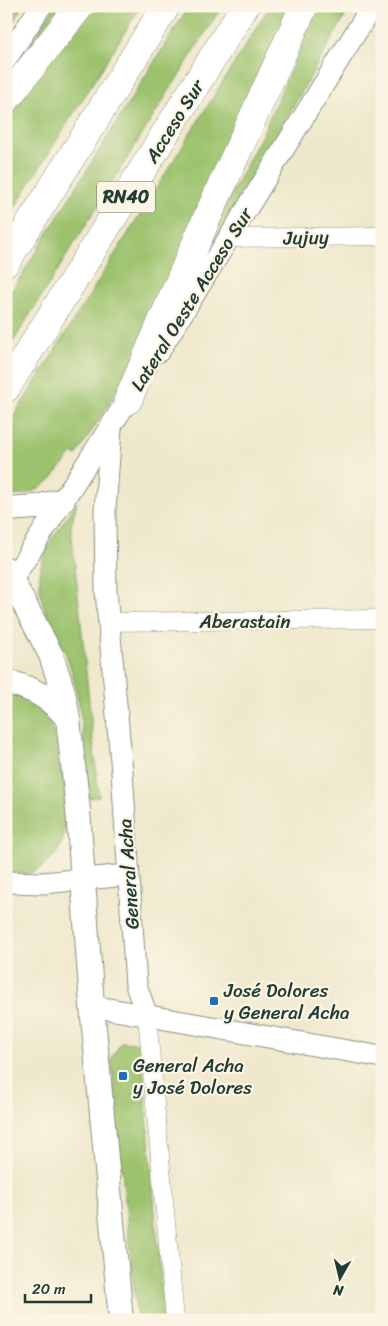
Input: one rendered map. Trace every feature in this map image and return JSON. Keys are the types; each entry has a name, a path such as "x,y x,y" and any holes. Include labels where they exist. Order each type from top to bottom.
{"highway":[{"path":"6,99 80,6"},
{"path":"6,262 166,6"},
{"name":"Acceso Sur","path":"6,388 245,6"},
{"path":"128,400 206,220 304,6"}],"main road":[{"path":"6,509 37,507 63,500"},
{"path":"8,579 51,654 63,692 68,719 84,879 92,1006 121,1320"},
{"path":"6,682 24,686 36,692 59,708 68,719"}],"street":[{"path":"6,59 41,6"},
{"name":"Lateral Oeste Acceso Sur","path":"8,579 112,426 372,6"},
{"name":"Jujuy","path":"230,238 382,236"},
{"name":"General Acha","path":"112,426 105,510 107,622 122,772 127,875 136,985 147,1016 175,1320"},
{"name":"Aberastain","path":"107,622 382,620"},
{"path":"6,882 44,883 127,875"},
{"path":"92,1006 382,1057"}],"green space":[{"path":"6,6 23,6 6,33"},
{"path":"55,6 63,6 6,81"},
{"path":"88,6 141,6 6,221 6,110"},
{"path":"189,6 222,6 6,353 6,300"},
{"path":"270,6 296,6 137,353 112,399 76,456 72,453 52,478 37,489 28,493 6,496 6,429"},
{"path":"319,6 351,6 265,155 264,165 203,261 208,238 261,137"},
{"path":"77,502 71,527 99,797 88,798 83,731 78,698 70,666 45,611 40,587 40,573 45,554 54,536"},
{"path":"6,691 22,698 41,711 51,726 63,776 67,804 65,832 61,845 54,857 35,871 25,874 6,872"},
{"path":"121,1042 141,1043 164,1320 137,1320 111,1059"}],"place":[{"name":"José Dolores y General Acha","path":"214,1001"},
{"name":"General Acha y José Dolores","path":"123,1076"}]}
